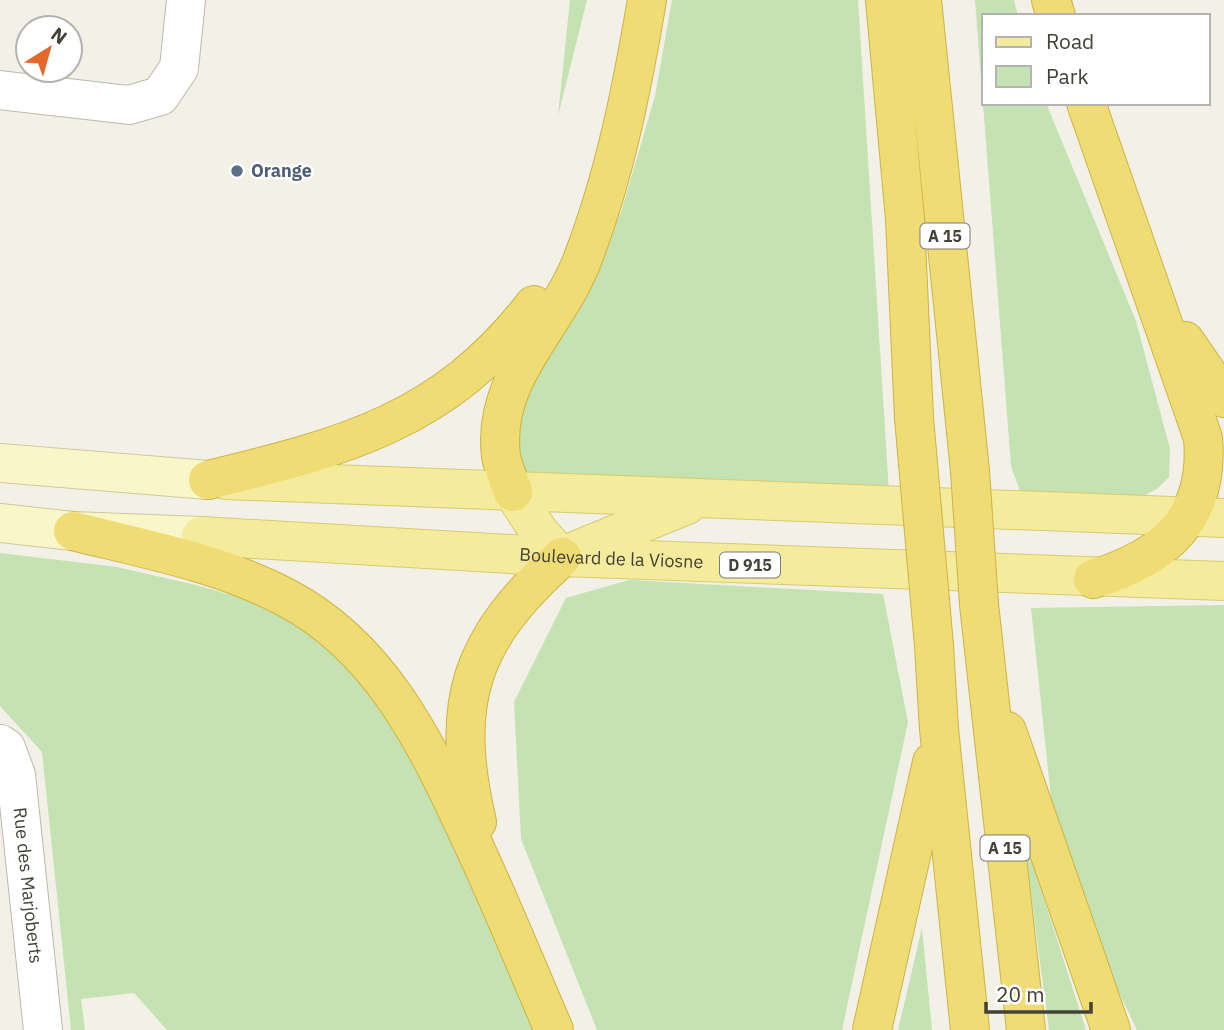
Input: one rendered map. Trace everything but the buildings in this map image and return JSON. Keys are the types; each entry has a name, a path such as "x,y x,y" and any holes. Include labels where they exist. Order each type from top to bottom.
{"highway":[{"path":"513,492 501,457 502,420 507,396 531,347 568,293 583,261 605,195 631,93 647,0"},
{"name":"A 15","path":"885,0 905,219 914,418 939,729 970,1030"},
{"name":"A 15","path":"922,0 970,471 984,666 1026,1030"},
{"path":"1087,105 1203,438 1205,518 1129,568 1093,579"},
{"path":"208,480 341,445 414,413 448,390 505,342 551,283 605,195"},
{"path":"1146,276 1206,375 1224,398"},
{"path":"73,531 206,565 284,596 338,634 381,676 399,699 426,744 490,879 554,1030"},
{"path":"490,879 471,788 466,732 472,679 484,647 501,620 520,597 562,557"},
{"path":"984,666 1111,1030"},
{"path":"872,1030 939,729"}],"main road":[{"path":"0,463 208,480 1205,518 1224,533"},
{"path":"513,492 539,532 562,557 702,499"},
{"name":"Boulevard de la Viosne","path":"0,523 73,531 562,557 1093,579 1224,581"}],"street":[{"path":"0,90 129,105 160,96 179,68 186,0"},
{"name":"Rue des Marjoberts","path":"0,744 6,748 16,775 43,1030"}],"green space":[{"path":"570,0 587,0 558,116"},
{"path":"672,0 858,0 889,493 523,475 512,451 516,414 621,212 655,96"},
{"path":"975,0 1014,0 1018,14 982,14 982,91"},
{"path":"983,105 1047,105 1136,321 1170,449 1169,477 1157,489 1139,498 1021,494 1011,466"},
{"path":"0,553 117,567 262,604 313,632 356,667 429,782 536,1030 167,1030 134,993 81,999 85,1030 71,1030 42,752 0,706"},
{"path":"629,580 883,594 908,722 842,1030 597,1030 521,839 514,702 566,598"},
{"path":"1224,605 1224,1030 1137,1030 1106,965 1053,817 1031,608"},
{"path":"1023,833 1086,1030 1049,1030"},
{"path":"922,928 932,1030 898,1030"}],"place":[{"name":"Orange","path":"237,171"}]}
